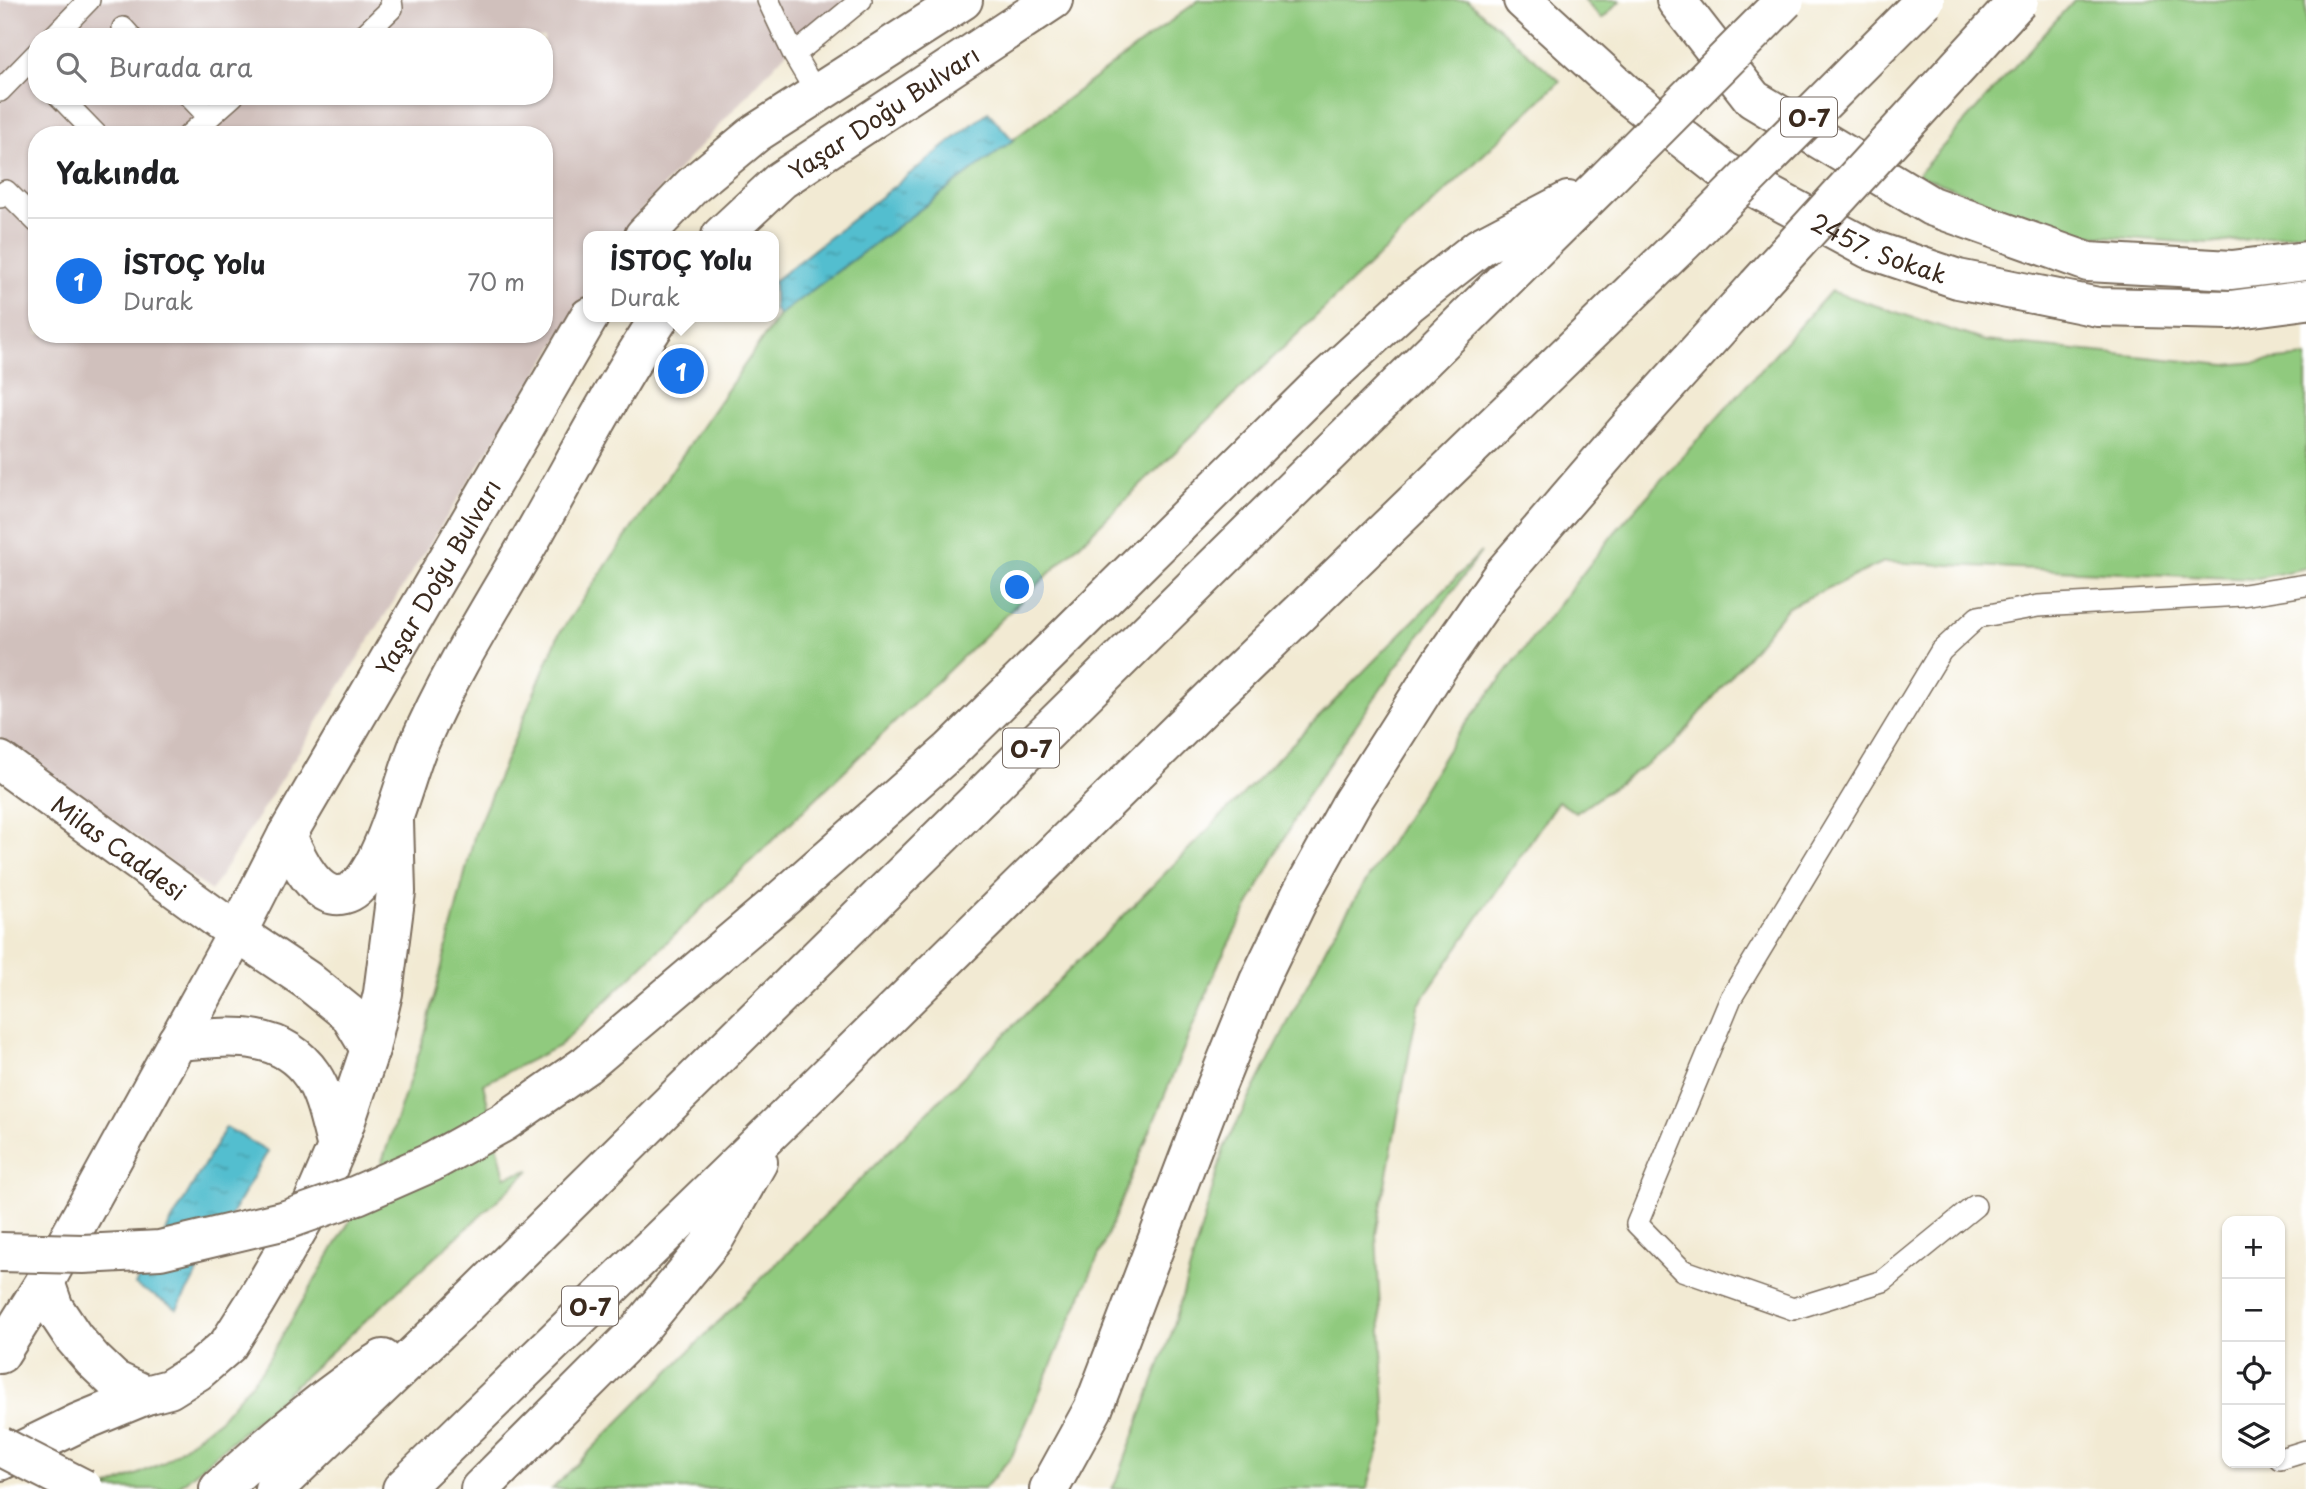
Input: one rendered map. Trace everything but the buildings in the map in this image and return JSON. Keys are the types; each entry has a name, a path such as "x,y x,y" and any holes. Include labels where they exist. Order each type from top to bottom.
{"main road":[{"name":"Yaşar Doğu Bulvarı","path":"648,231 702,177 756,133 963,0"},
{"name":"Yaşar Doğu Bulvarı","path":"726,231 782,180 1053,0"},
{"name":"2457. Sokak","path":"1523,0 1625,93 1724,171 1868,249 1958,279 2098,307 2230,310 2306,300"},
{"path":"1676,0 1753,99 1931,206 2088,262 2232,270 2306,261"},
{"name":"O-7","path":"274,1489 457,1314 1785,0"},
{"name":"O-7","path":"402,1489 779,1124 1205,704 1692,234 1925,0"},
{"path":"1049,1489 1093,1409 1259,981 1301,894 1353,802 1440,664 1502,575 1627,430 2019,0"},
{"path":"0,1252 83,1254 160,1250 286,1220 357,1195 432,1162 504,1122 586,1065 769,911 951,750 1322,383 1409,303 1480,247 1604,182"},
{"name":"Yaşar Doğu Bulvarı","path":"0,1354 45,1282 237,933 287,835 586,322"},
{"path":"287,835 299,864 329,894 348,893 363,882 394,821 405,779 419,744 459,665 657,322"},
{"name":"Milas Caddesi","path":"0,761 237,933 307,980 349,1014 370,1049"},
{"path":"0,1461 78,1423 146,1395 169,1389 189,1377 228,1345 311,1207 337,1147 370,1049 383,993 396,892 394,821"},
{"path":"177,1041 225,1037 260,1039 288,1051 312,1074 325,1102 337,1147"},
{"path":"480,1489 638,1331 673,1289 716,1236 779,1124"},
{"path":"45,1282 54,1308 93,1360 114,1380 146,1395"},
{"path":"219,1489 279,1436 366,1369 457,1314"},
{"path":"0,1446 84,1489"}],"lane":[{"path":"62,28 89,0"},
{"path":"371,28 392,8 391,0"},
{"path":"768,0 794,55 817,94"},
{"path":"794,55 861,0"},
{"path":"0,91 28,62"},
{"path":"68,105 88,126"},
{"path":"198,105 209,117"},
{"path":"199,126 223,105"},
{"path":"0,197 6,191 28,213"},
{"path":"1975,1206 1882,1281 1793,1309 1682,1270 1637,1224 1731,998 1941,651 1978,617 2026,608 2244,595 2306,585"},
{"path":"2285,1457 2306,1451"}],"shaded area":[{"path":"0,0 868,0 790,48 638,214 627,231 583,231 583,301 211,891 0,738"}],"green space":[{"path":"1199,0 1467,0 1560,81 559,1046 483,1084 505,1177 530,1170 270,1408 176,1489 104,1489 163,1463 221,1418 262,1370 378,1173 424,1038 475,833 559,634 774,322 779,322 779,315"},
{"path":"1584,0 1619,0 1620,1 1602,19"},
{"path":"2074,0 2306,0 2306,232 2209,244 2059,233 1917,175"},
{"path":"1831,291 1985,341 2226,365 2306,357 2306,568 2254,579 1884,562 1788,607 1674,745 1576,813 1558,801 1418,1006 1376,1234 1386,1426 1367,1489 1112,1489 1172,1332 1224,1148 1331,938 1455,738 1615,532"},
{"path":"1481,552 1306,797 1220,960 1104,1243 1012,1456 984,1489 552,1489 1124,915"}],"water":[{"path":"988,112 1013,140 779,315 779,277"},
{"path":"226,1127 268,1151 177,1309 135,1285"}],"place":[{"name":"İSTOÇ Yolu","path":"681,371"}]}
